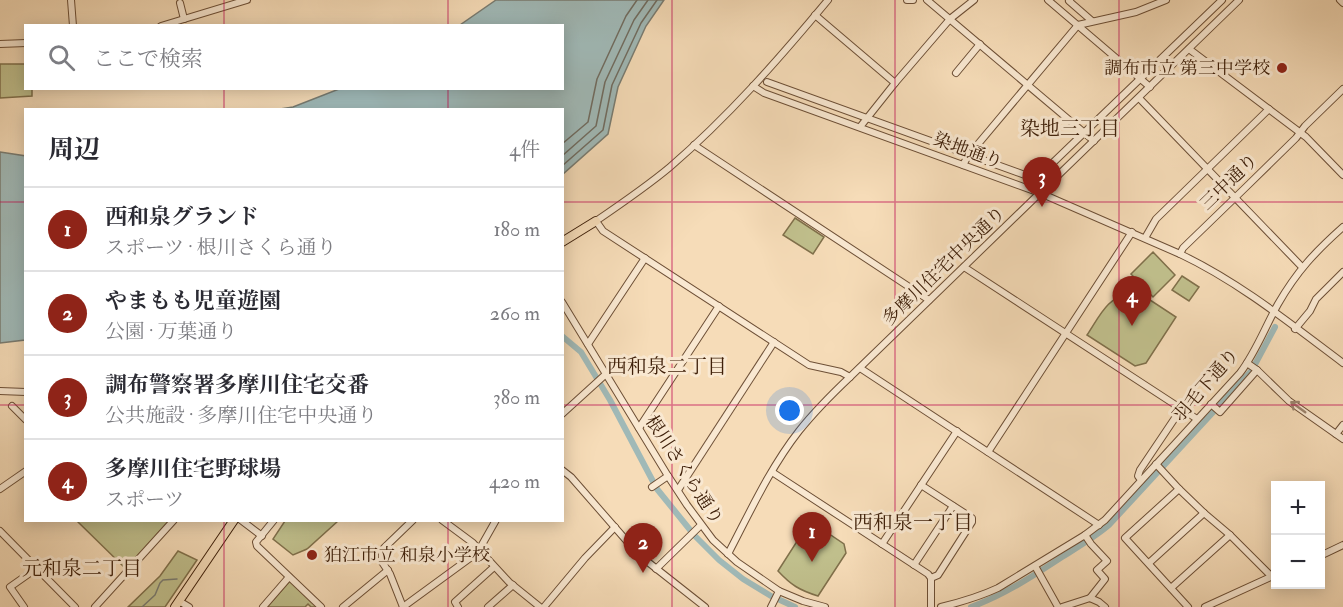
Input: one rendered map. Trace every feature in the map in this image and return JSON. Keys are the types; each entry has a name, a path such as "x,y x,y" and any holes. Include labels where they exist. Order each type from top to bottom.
{"main road":[{"path":"564,241 596,221"},
{"path":"177,604 233,522"}],"street":[{"path":"71,0 73,24"},
{"path":"184,19 180,1 189,0"},
{"path":"168,24 247,0"},
{"path":"828,0 721,120 640,190 596,221 603,231 809,365 841,372 850,377"},
{"path":"907,0 913,0"},
{"path":"927,0 1094,141"},
{"path":"860,127 951,19 974,0"},
{"path":"1048,0 1150,87"},
{"path":"1069,0 1092,21"},
{"path":"963,165 968,156 1077,25 1136,12 1167,0"},
{"path":"767,82 1036,179 1222,0"},
{"name":"多摩川住宅中央通り","path":"728,554 772,472 798,432 825,402 1239,0"},
{"path":"815,15 896,83"},
{"path":"0,44 24,43"},
{"path":"956,73 980,44"},
{"path":"1189,49 1300,132 1343,175"},
{"name":"染地通り","path":"753,86 764,93 1040,193 1180,254 1232,282 1343,363"},
{"name":"三中通り","path":"1180,254 1183,248 1343,89"},
{"path":"1139,98 1302,267"},
{"path":"1145,238 1156,219 1269,110"},
{"path":"694,145 929,300"},
{"name":"羽毛下通り","path":"1099,525 1141,480 1160,467 1197,419 1215,408 1253,368 1273,312 1302,267 1343,226"},
{"path":"988,452 1132,232"},
{"path":"588,344 645,258"},
{"path":"964,267 1197,419"},
{"path":"1296,329 1316,299 1343,272"},
{"name":"根川さくら通り","path":"564,305 588,344 604,376 678,490 698,528 754,575 779,591 825,607"},
{"path":"639,428 719,306"},
{"path":"678,490 774,342"},
{"path":"860,368 1099,525 1087,539 984,595 941,607"},
{"path":"1215,408 1220,412 1253,368 1289,401 1343,439"},
{"path":"564,412 604,376"},
{"path":"0,391 24,392"},
{"path":"12,406 24,418"},
{"path":"1141,480 1138,476 1140,470 1181,409"},
{"path":"1336,434 1343,426"},
{"path":"882,544 957,431"},
{"path":"1160,467 1203,513 1271,573"},
{"path":"0,489 24,472"},
{"path":"564,472 639,555 705,607"},
{"path":"772,472 928,574 931,578 931,607"},
{"path":"655,485 668,476"},
{"path":"921,485 972,518 972,522 938,574 931,578"},
{"path":"1179,489 1125,538 1188,607"},
{"path":"914,565 953,506"},
{"path":"1149,563 1203,513"},
{"path":"95,607 172,522"},
{"path":"244,522 262,536"},
{"path":"272,522 256,542 257,546 321,607"},
{"path":"411,522 384,548 382,554 382,562 388,570 403,607 479,550 495,522"},
{"path":"445,522 473,543 494,567 540,607"},
{"path":"544,607 585,558 615,527"},
{"path":"656,569 698,528"},
{"path":"0,531 75,607"},
{"path":"1171,588 1230,535"},
{"path":"1036,567 1060,607 1090,598 1105,579 1097,570 1107,561 1087,539"},
{"path":"1325,554 1343,545"},
{"path":"458,607 455,603 494,567"},
{"path":"24,607 10,587 37,568"},
{"path":"343,607 388,570"},
{"path":"263,607 290,577"},
{"path":"1204,607 1271,577"},
{"path":"488,607 513,585"},
{"path":"771,607 779,591"},
{"path":"1090,598 1105,607"},
{"path":"177,604 189,607"}],"shaded area":[{"path":"0,64 24,64 24,90 32,90 32,96 0,98"},
{"path":"795,218 824,237 813,254 783,235"},
{"path":"1153,252 1175,275 1153,297 1131,274"},
{"path":"1182,276 1199,287 1189,301 1172,290"},
{"path":"1132,293 1144,296 1176,317 1146,363 1135,366 1087,335 1110,302"},
{"path":"810,521 844,544 846,553 818,596 796,586 778,571"},
{"path":"78,522 168,522 126,569"},
{"path":"284,522 337,522 307,549 293,555 273,539"},
{"path":"178,551 197,560 165,607 128,607 160,576"},
{"path":"290,581 317,607 311,607 308,604 305,607 267,607"}],"water":[{"path":"496,0 664,0 646,26 618,87 608,134 564,173 564,108 286,108 336,90 564,90 564,24 461,24"},
{"path":"0,152 24,156 24,340 0,343"}],"waterway":[{"path":"971,607 1029,578 1109,525 1252,370 1275,327"},
{"path":"564,338 581,352 610,400 657,489 695,536 719,560 743,579 771,596"},
{"path":"142,607 155,595 163,580 177,579"},
{"path":"780,600 795,607"}],"place":[{"name":"調布市立 第三中学校","path":"1282,68"},
{"name":"調布警察署多摩川住宅交番","path":"1042,207"},
{"name":"多摩川住宅野球場","path":"1132,326"},
{"name":"狛江市立 和泉小学校","path":"312,555"},
{"name":"西和泉グランド","path":"812,562"},
{"name":"やまもも児童遊園","path":"643,573"}],"district":[{"name":"染地三丁目","path":"1070,128"},
{"name":"西和泉二丁目","path":"667,366"},
{"name":"西和泉一丁目","path":"913,522"},
{"name":"元和泉二丁目","path":"82,568"}]}
